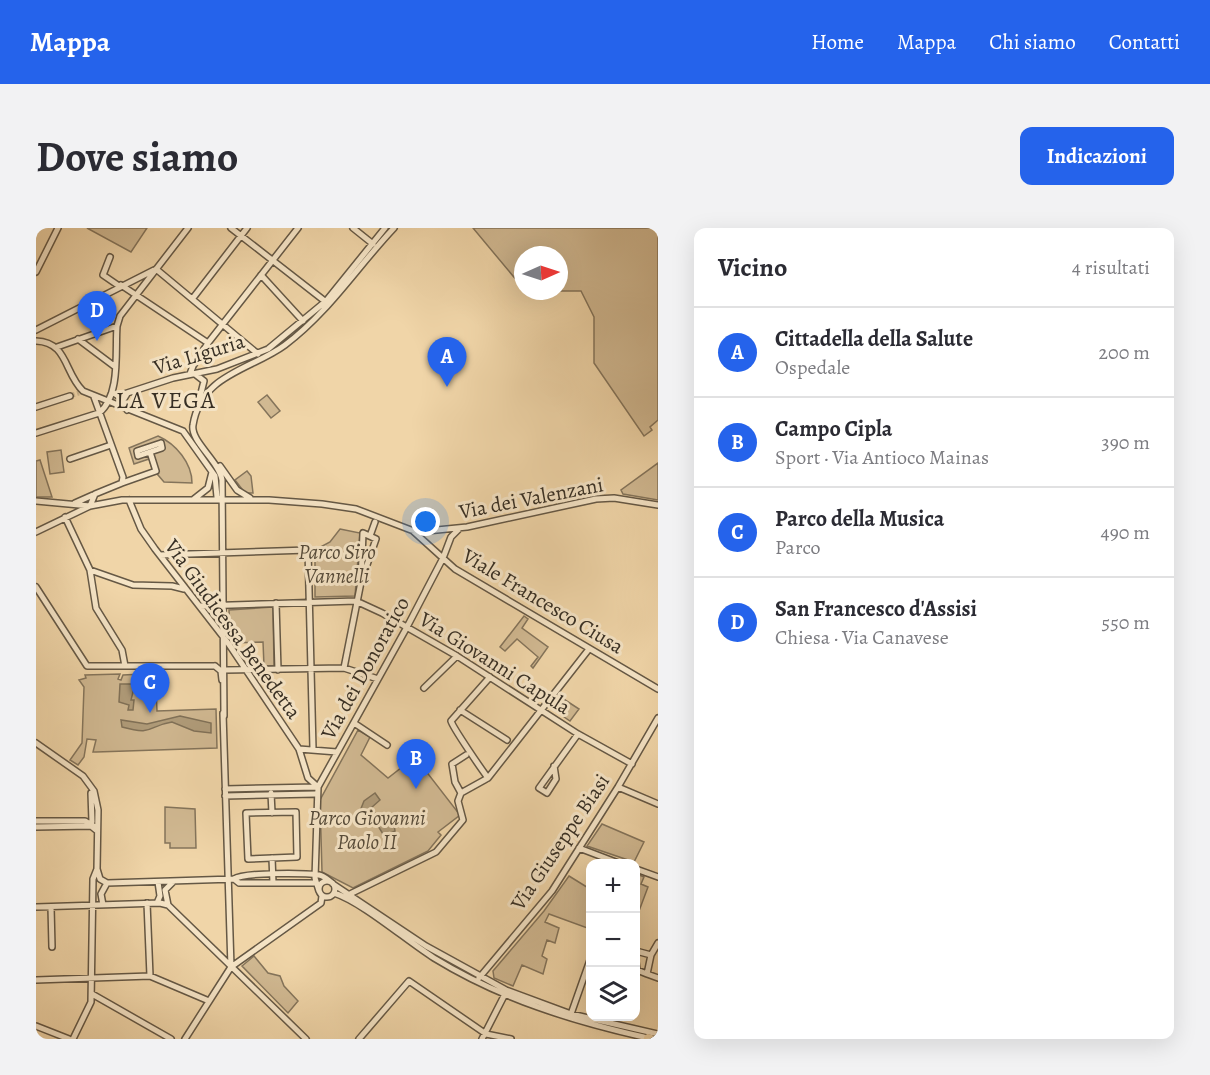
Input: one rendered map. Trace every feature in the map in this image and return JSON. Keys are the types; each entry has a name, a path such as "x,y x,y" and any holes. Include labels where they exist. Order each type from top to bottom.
{"street":[{"path":"36,272 58,228"},
{"path":"101,413 113,394 117,326 120,316 188,228"},
{"path":"231,228 328,303"},
{"path":"193,298 247,228"},
{"path":"183,431 193,423 199,409 204,381 192,374 193,366 298,228"},
{"path":"353,228 374,245"},
{"name":"Via Liguria","path":"199,409 210,388 233,372 284,346 328,303 386,228"},
{"name":"Via Liguria","path":"374,245 394,228"},
{"path":"110,257 103,274 208,344"},
{"path":"36,330 156,269"},
{"path":"156,269 224,323 258,354"},
{"path":"261,275 303,321"},
{"name":"Via Liguria","path":"113,394 127,394 258,354 278,342 328,303"},
{"path":"57,347 117,326"},
{"path":"78,339 114,366"},
{"path":"36,340 46,341 57,347 81,392 183,431 212,471 220,500"},
{"path":"127,394 122,402 127,410"},
{"path":"36,407 70,396"},
{"path":"94,397 123,477 122,483"},
{"path":"36,433 101,413 127,410"},
{"path":"193,423 195,436 217,465 237,490 254,500"},
{"path":"70,459 111,445"},
{"path":"75,503 156,471 150,452"},
{"path":"217,465 222,480 220,500 222,634 225,670 224,716"},
{"path":"194,500 208,488 212,471"},
{"path":"36,531 90,506 94,494"},
{"name":"Via dei Valenzani","path":"445,530 596,499 614,498 658,505"},
{"name":"Viale Francesco Ciusa","path":"90,506 129,500 254,500 349,508 411,530 445,530"},
{"name":"Via Giudicessa Benedetta","path":"129,500 141,529 222,634 299,749 308,778 307,787"},
{"path":"36,501 90,506"},
{"path":"65,517 90,570 96,608 122,650 125,666"},
{"path":"370,536 375,522"},
{"name":"Viale Francesco Ciusa","path":"443,558 454,532 467,526"},
{"name":"Viale Francesco Ciusa","path":"411,530 455,569 658,688"},
{"path":"344,668 356,601 376,539 363,533 361,582"},
{"path":"160,555 221,551 308,550 313,750"},
{"name":"Via dei Donoratico","path":"315,794 443,558"},
{"path":"163,586 168,582 170,568"},
{"path":"90,570 133,585 163,586 187,591"},
{"path":"92,581 104,576"},
{"path":"36,587 87,666 215,666 220,662 223,646"},
{"path":"200,606 356,601"},
{"name":"Via Giovanni Capula","path":"356,601 457,656 578,734 632,764"},
{"path":"276,603 278,670"},
{"path":"350,894 436,852 463,820 458,801 461,793 488,778 590,649"},
{"path":"424,688 457,656"},
{"path":"215,666 222,674 228,942 231,967"},
{"path":"225,670 344,668 378,679"},
{"path":"488,778 456,732 452,721 490,677"},
{"path":"460,710 507,740"},
{"name":"Via Giuseppe Biasi","path":"478,980 552,891 657,722"},
{"path":"354,723 387,745"},
{"path":"555,766 578,734"},
{"path":"36,743 87,781 98,810 94,827"},
{"path":"299,749 337,752"},
{"path":"461,793 455,782 452,764 466,755"},
{"path":"308,778 318,787"},
{"path":"225,789 318,787"},
{"path":"618,787 658,804"},
{"path":"91,788 97,869 100,879 107,883 234,879 239,876 317,875 350,894 478,980"},
{"path":"252,788 252,795"},
{"path":"271,788 272,813"},
{"path":"225,796 315,794 316,883 321,894 329,897 334,893"},
{"path":"296,812 297,857 272,858 248,859 246,813 296,812"},
{"path":"36,821 94,827"},
{"path":"36,827 94,827"},
{"path":"579,848 608,859"},
{"path":"272,858 273,883"},
{"path":"36,1026 71,1039 91,1002 93,879 97,869"},
{"path":"640,870 658,877"},
{"path":"234,879 238,883 316,883"},
{"path":"168,905 165,890 175,881"},
{"path":"157,903 160,896 158,882"},
{"path":"103,905 101,894 107,883"},
{"path":"332,883 334,893 478,980 558,1015 651,1039"},
{"path":"185,1039 231,967 321,903 322,884 332,883"},
{"path":"147,903 150,976"},
{"path":"36,907 147,903 168,905 306,1039"},
{"path":"51,907 52,947"},
{"path":"216,951 224,950 228,942"},
{"path":"647,974 651,955 658,944"},
{"path":"640,952 651,955"},
{"path":"571,1014 588,967"},
{"path":"637,967 637,970 658,978"},
{"path":"36,980 83,979 92,976 150,976 209,1001"},
{"path":"359,1039 409,981 484,1036 511,1039"},
{"path":"505,992 571,1014 658,1034"},
{"path":"484,1036 505,992"},
{"path":"92,994 171,1039"}],"green space":[{"path":"87,228 147,228 131,252"},
{"path":"473,228 658,228 658,420 650,427 652,430 644,436 594,363 594,317 581,291 568,291 568,246 514,246 514,277"},
{"path":"267,395 280,411 271,418 258,402"},
{"path":"158,436 165,439 182,455 189,468 192,483 164,482 152,468 149,459 134,464 129,448"},
{"path":"61,450 64,472 50,474 47,452"},
{"path":"40,460 52,497 36,497 36,461"},
{"path":"658,463 658,500 623,494 621,490"},
{"path":"247,471 251,476 253,493 245,493 235,480"},
{"name":"Parco Siro Vannelli","path":"340,529 360,533 355,596 315,597 315,550 330,542"},
{"path":"273,607 274,666 264,666 263,642 233,643 230,637 229,610"},
{"path":"524,616 528,619 522,628 548,647 533,668 531,666 538,657 517,639 505,651 500,647"},
{"path":"120,674 118,679 121,680 123,675 143,674 142,680 146,680 146,687 156,689 157,711 216,709 217,748 93,752 96,740 87,739 84,757 78,765 70,760 82,743 84,687 79,680 86,678 85,675"},
{"path":"559,696 579,709 570,721 551,708"},
{"name":"Parco Giovanni Paolo II","path":"358,730 370,737 361,755 388,778 415,757 460,815 438,832 441,835 428,851 353,888 322,872 320,800"},
{"path":"165,807 195,809 196,848 170,848 170,843 165,843"},
{"path":"602,824 644,842 636,859 625,859 587,846"},
{"path":"640,875 644,877 641,884 648,887 640,908"},
{"path":"569,876 586,887 586,928 549,914 545,922 559,928 555,943 547,940 542,956 547,959 543,974 522,965 513,986 494,978 493,971 544,911"},
{"path":"254,956 268,973 280,976 284,986 298,1001 288,1013 242,966"}],"shaded area":[{"path":"120,684 135,684 131,700 134,700 133,710 128,710 129,705 119,702"},
{"path":"180,716 211,723 211,733 194,731 172,722 145,730 133,730 122,727 121,720 147,724"},
{"path":"375,793 380,800 371,808 372,812 380,815 384,824 389,822 389,825 394,824 395,831 387,835 383,834 375,821 363,826 356,821 364,801"}],"tunnel":[{"path":"70,396 79,393"}],"place":[{"name":"San Francesco d'Assisi","path":"97,341"},
{"name":"Cittadella della Salute","path":"447,387"},
{"name":"Parco della Musica","path":"150,713"},
{"name":"Campo Cipla","path":"416,789"}],"district":[{"name":"LA VEGA","path":"166,400"}]}
